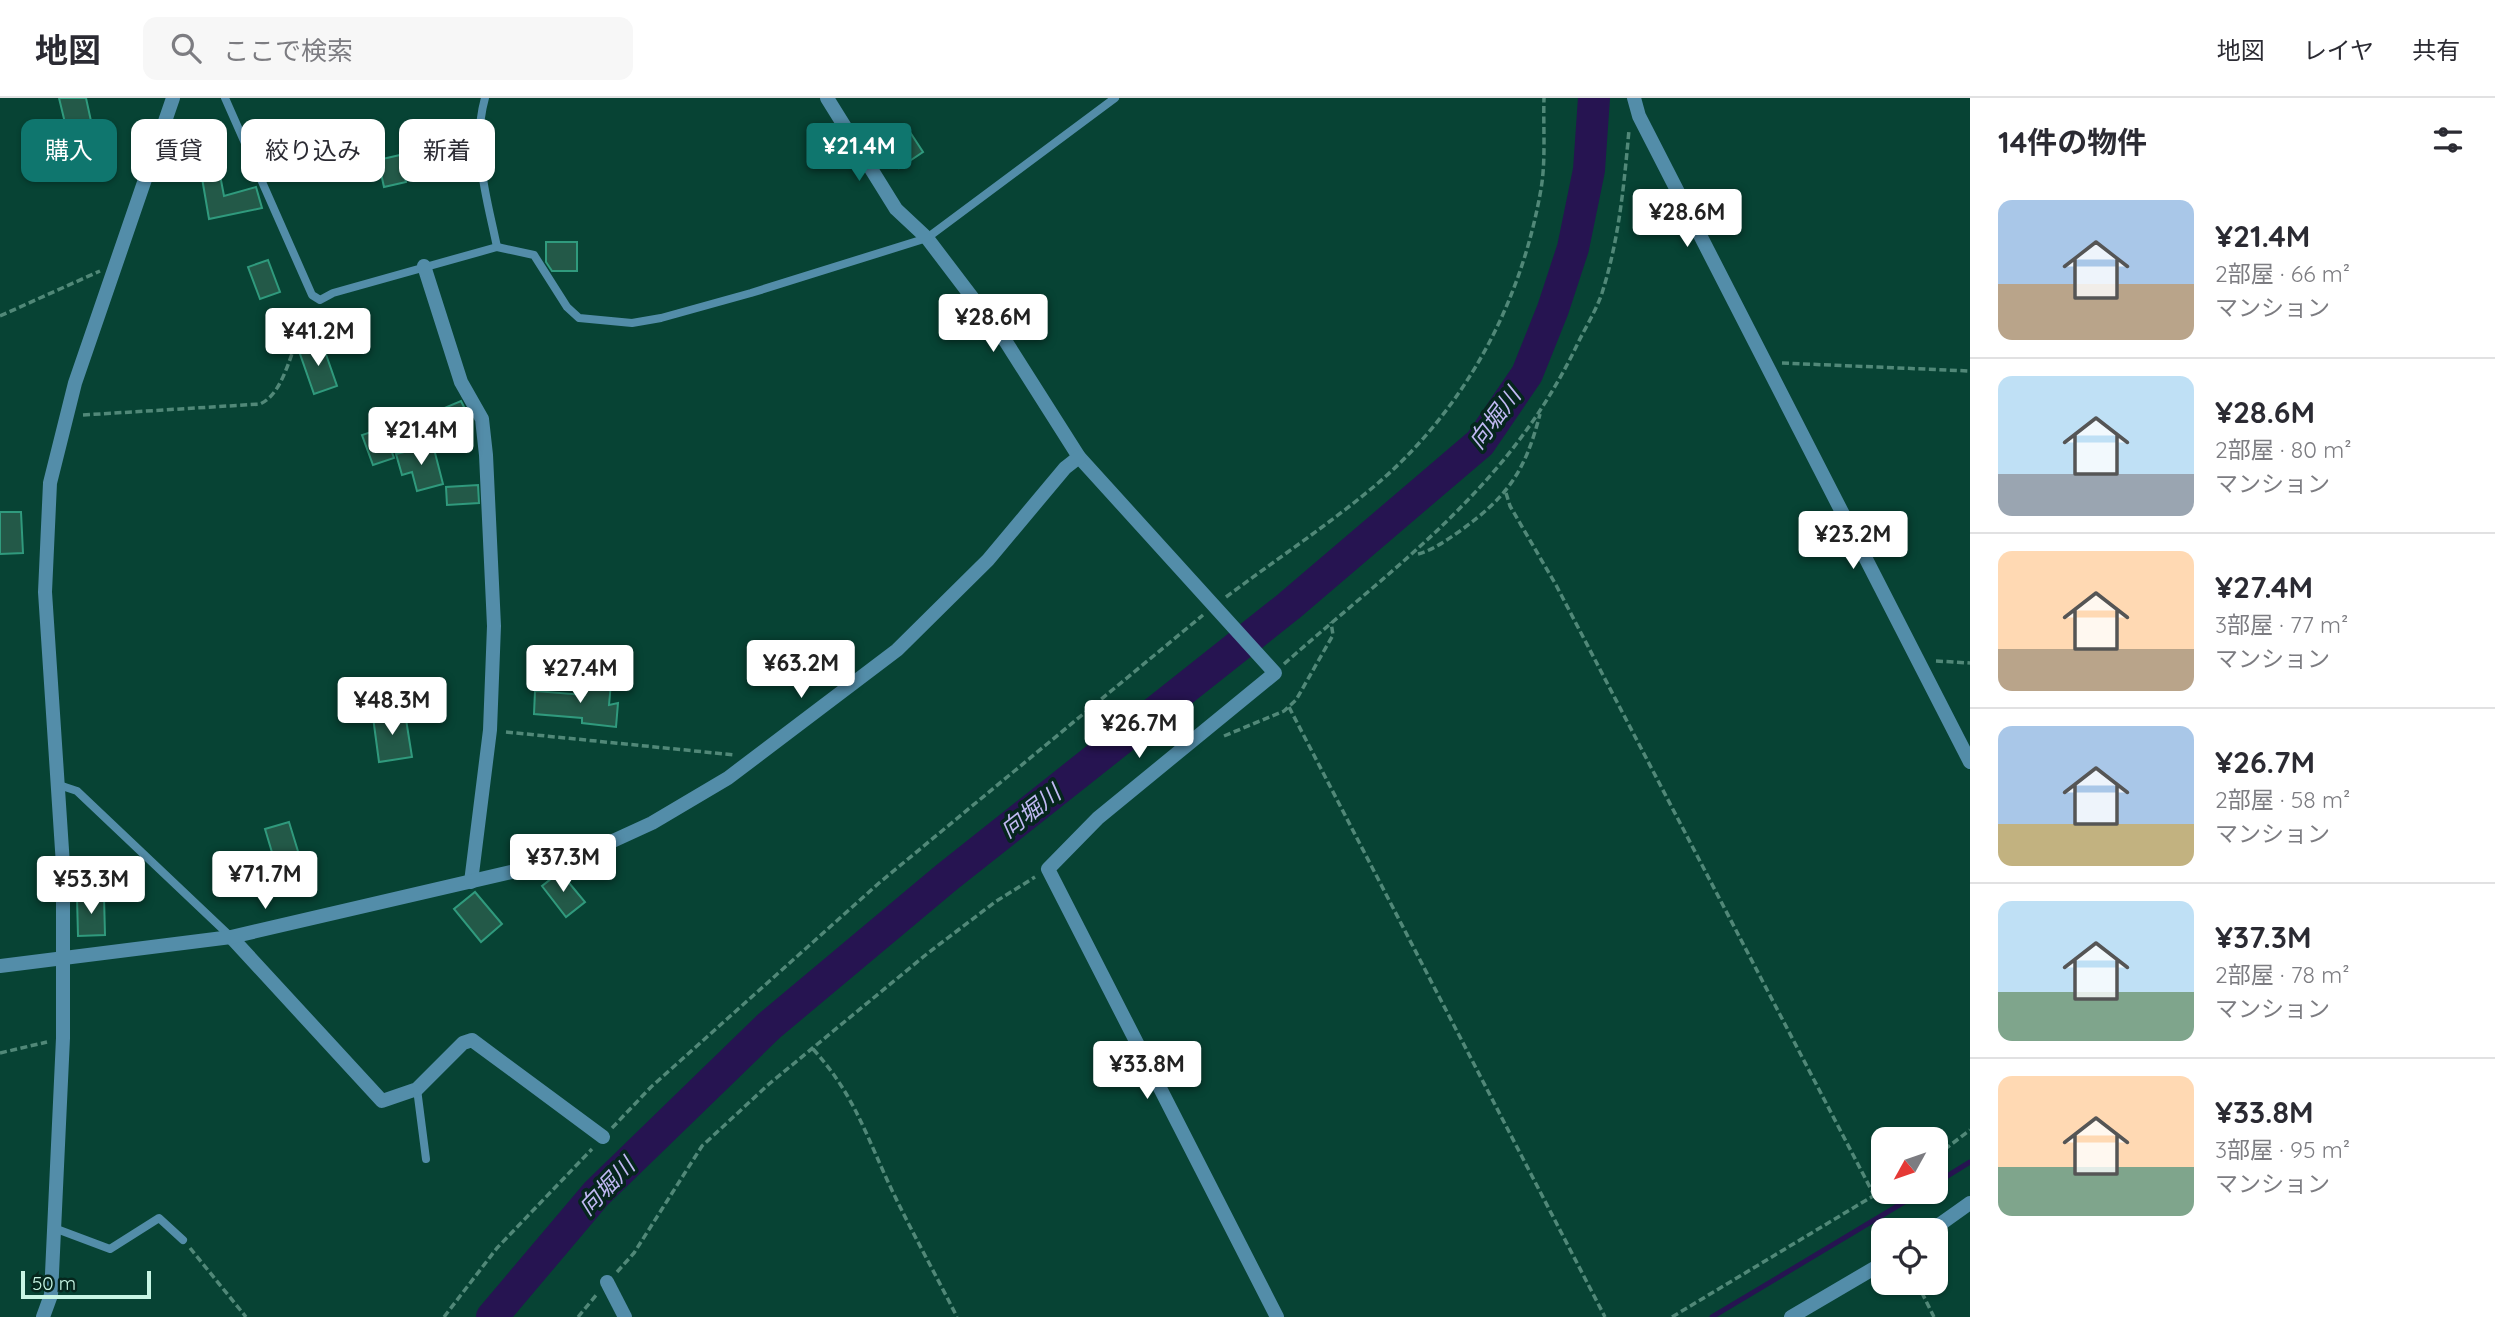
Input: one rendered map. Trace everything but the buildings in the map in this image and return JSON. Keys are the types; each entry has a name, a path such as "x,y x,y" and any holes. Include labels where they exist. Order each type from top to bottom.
{"street":[{"path":"43,1317 51,1295 63,1038 61,957 64,865 45,592 50,483 75,383 173,98"},
{"path":"827,98 897,209 927,238 1006,342 1079,457 1271,669 1098,818 1048,869 1277,1317"},
{"path":"1634,98 1639,116 1970,762"},
{"path":"424,266 461,382 482,419 486,455 494,626 490,730 471,882"},
{"path":"1,963 231,937 580,856 652,823 727,778 897,650 988,560 1073,458 1079,457"},
{"path":"231,937 382,1101 417,1089 463,1043 472,1040 603,1137"},
{"path":"1948,1219 1970,1203"},
{"path":"1791,1317 1871,1270"},
{"path":"607,1282 625,1317"}],"lane":[{"path":"225,98 312,295 320,300 333,293 497,247 534,256 567,307 579,318 632,323 661,318 751,293 927,238 1115,98"},
{"path":"485,98 479,120 481,171 497,247"},
{"path":"60,785 78,791 231,937"},
{"path":"417,1089 426,1159"},
{"path":"54,1228 110,1249 159,1218 183,1240"}],"path":[{"path":"444,1317 497,1248 651,1087 879,883 1373,487 1431,429 1477,366 1510,304 1527,251 1541,186 1544,98"},
{"path":"1271,669 1415,555 1507,458 1542,408 1560,380 1602,294 1621,215 1629,129 1639,116"},
{"path":"0,316 96,270 114,272"},
{"path":"67,416 260,404 272,398 280,388 289,355 307,316 320,300"},
{"path":"1766,365 1772,363 1970,371"},
{"path":"1415,555 1445,541 1489,510 1506,493 1533,442 1542,408"},
{"path":"1506,493 1510,506 1563,597 1871,1189"},
{"path":"1220,738 1289,707 1296,700 1333,635 1331,622"},
{"path":"1921,667 1931,661 1970,663"},
{"path":"1289,707 1605,1317"},
{"path":"490,730 756,757"},
{"path":"578,1317 634,1253 683,1181 702,1146 812,1048 947,939 995,902 1048,869"},
{"path":"0,1053 63,1038"},
{"path":"812,1048 834,1073 859,1111 884,1174 957,1317"},
{"path":"1948,1147 1970,1130"},
{"path":"1672,1317 1871,1197"},
{"path":"183,1240 246,1317"},
{"path":"1923,1295 1934,1317"}],"waterway":[{"name":"向堀川","path":"492,1317 596,1194 769,1026 947,877 1289,606 1480,443 1527,374 1553,309 1573,248 1589,170 1594,98"},
{"path":"1948,1176 1970,1162"},
{"path":"1712,1317 1901,1204"}]}
